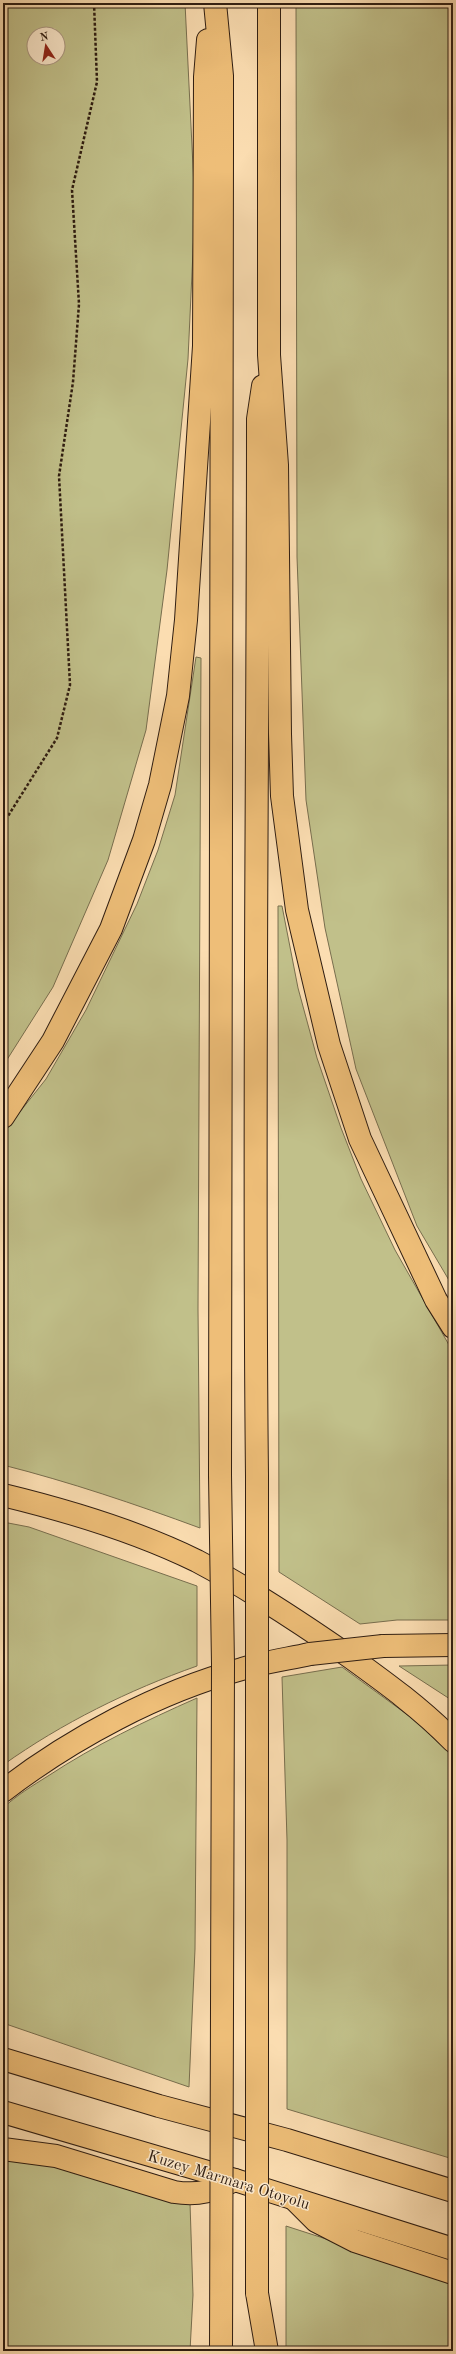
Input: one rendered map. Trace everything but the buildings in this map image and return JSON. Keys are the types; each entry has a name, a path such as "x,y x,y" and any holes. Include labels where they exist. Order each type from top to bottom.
{"highway":[{"path":"3,1117 53,1041 110,929 144,840 156,799 178,696 186,620 204,353 204,77 212,3"},
{"path":"215,3 222,76 220,1475 223,1664 221,2351"},
{"path":"268,3 269,355 277,465 277,600 282,796 297,910 329,1045 360,1139 436,1300 453,1327"},
{"path":"257,2351 257,1476 255,1280 257,1097 258,419 269,355"},
{"path":"3,1494 53,1507 134,1535 196,1561 309,1628 394,1689 453,1741"},
{"path":"3,1791 22,1776 93,1733 145,1705 193,1684 242,1668 310,1654 383,1646 453,1645"},
{"path":"3,2059 159,2106 287,2140 453,2191"},
{"path":"205,2351 210,2156 221,2111"},
{"name":"Kuzey Marmara Otoyolu","path":"3,2112 235,2180 453,2249"},
{"path":"3,2149 56,2156 174,2192 190,2194 212,2191 235,2180"},
{"path":"293,2198 316,2221 355,2241 453,2273"},
{"path":"257,2293 268,2351"}],"path":[{"path":"3,824 57,738 70,685 59,476 73,382 79,304 72,190 97,82 94,3"}],"shaded area":[{"path":"3,3 185,3 195,208 188,359 167,570 146,730 108,860 53,987 3,1066"},
{"path":"296,3 453,3 453,1287 417,1226 356,1069 325,928 306,800 297,557"},
{"path":"196,657 201,658 198,1309 200,1528 102,1494 3,1465 3,1133 46,1079 86,1010 137,904 158,850 175,795"},
{"path":"278,906 282,906 298,988 317,1058 341,1128 361,1179 395,1250 453,1352 453,1620 397,1620 360,1624 279,1572"},
{"path":"3,1522 29,1527 197,1586 197,1666 146,1686 97,1709 49,1735 3,1765"},
{"path":"453,1665 453,1701 399,1666"},
{"path":"342,1667 416,1721 453,1757 453,2159 287,2109 287,1840 282,1677"},
{"path":"197,1698 195,1949 189,2087 3,2023 3,1808 25,1791 84,1754 139,1725"},
{"path":"3,2156 51,2163 190,2203 193,2295 190,2351 3,2351"},
{"path":"286,2226 453,2280 453,2351 286,2351"}]}
